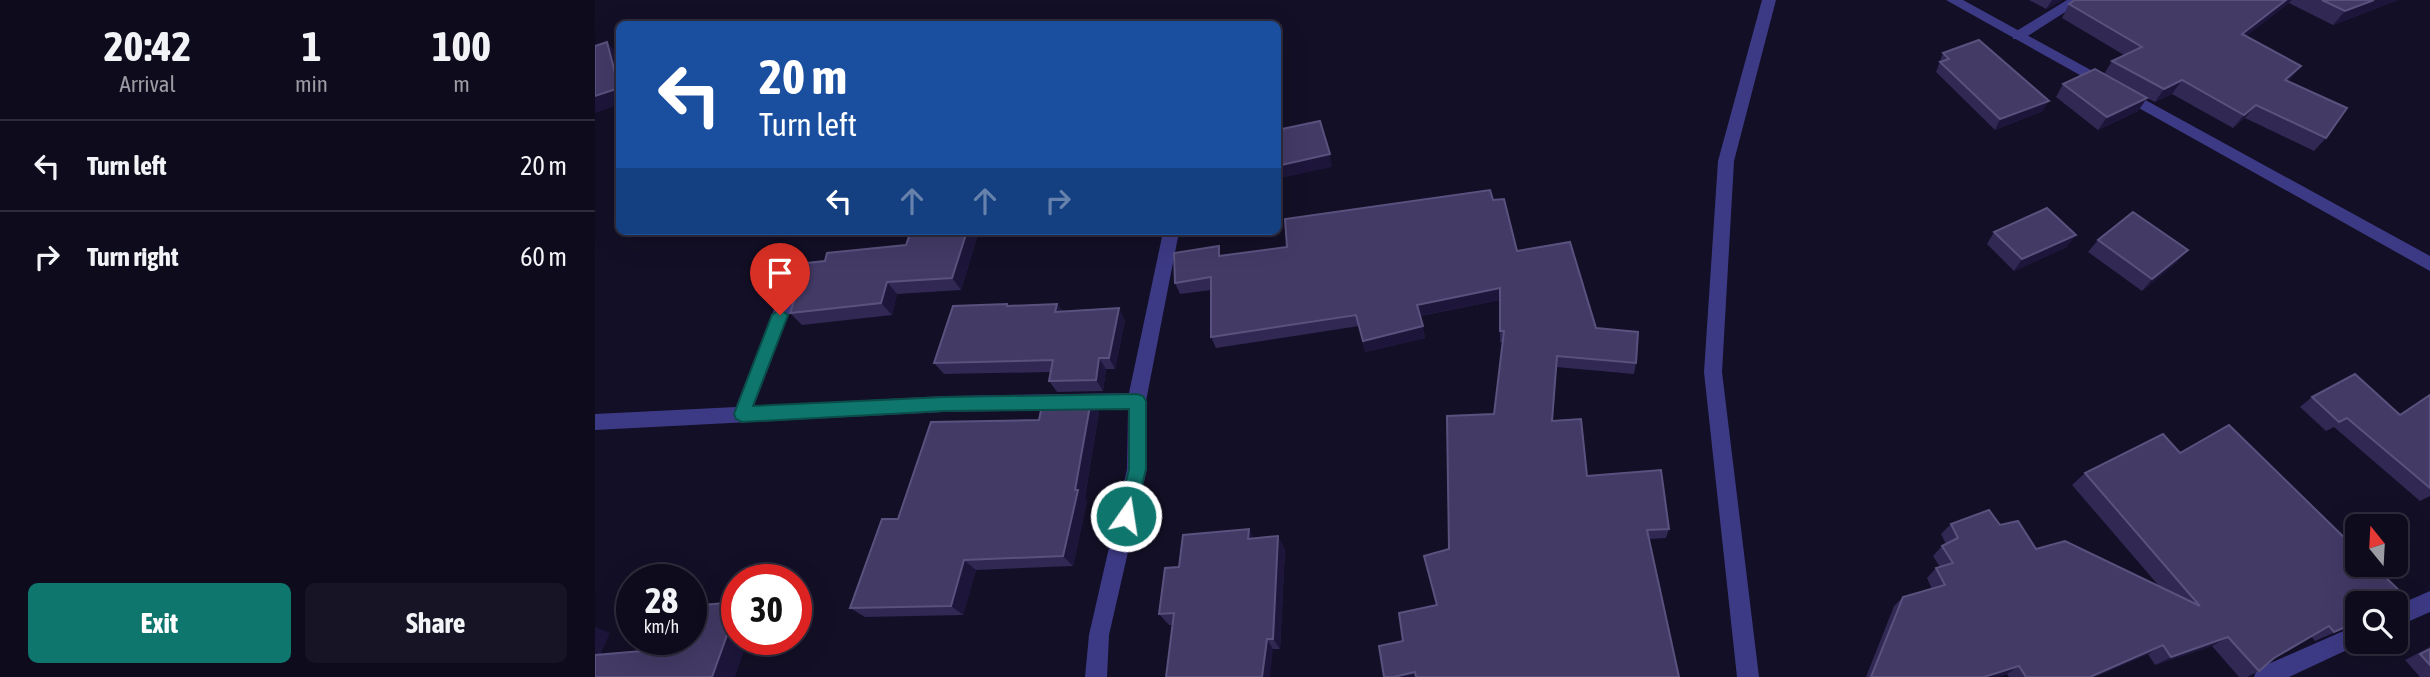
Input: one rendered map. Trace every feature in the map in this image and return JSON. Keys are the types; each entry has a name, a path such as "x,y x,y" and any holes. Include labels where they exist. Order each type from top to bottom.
{"street":[{"path":"1748,677 1713,372 1726,161 1769,0"},
{"path":"1952,0 2430,264"},
{"path":"2018,36 2077,0"},
{"path":"1096,677 1099,635 1137,469 1137,401 1170,235"},
{"path":"742,414 799,266"},
{"path":"595,422 944,404 1137,401"},
{"path":"2408,611 2430,601"},
{"path":"2265,677 2345,640"}],"building":[{"path":"2075,0 2286,0 2242,34 2301,66 2285,80 2347,108 2326,138 2256,105 2244,115 2182,80 2164,89 2112,61 2142,47 2069,4"},
{"path":"2322,0 2374,0 2345,11"},
{"path":"1979,40 2049,101 2000,119 1940,62 1949,59 1943,53"},
{"path":"607,42 616,76 616,89 595,96 595,46"},
{"path":"2095,69 2147,98 2107,117 2063,84"},
{"path":"1320,121 1330,154 1281,165 1281,129"},
{"path":"1490,190 1493,200 1504,199 1517,251 1570,242 1596,328 1638,332 1636,363 1557,356 1552,421 1581,419 1587,476 1661,470 1669,529 1647,530 1679,677 1416,677 1415,672 1384,677 1379,646 1403,641 1399,613 1437,605 1424,556 1449,549 1447,416 1494,414 1504,331 1500,331 1500,288 1417,305 1423,326 1363,341 1356,315 1211,337 1211,277 1175,283 1174,253 1219,246 1219,256 1287,247 1285,219"},
{"path":"2047,208 2076,235 2022,259 1994,232"},
{"path":"2133,212 2188,250 2152,279 2098,240"},
{"path":"910,235 966,235 952,278 887,282 881,303 790,313 807,263 825,261 827,253 906,245"},
{"path":"1057,304 1055,312 1119,308 1109,358 1099,358 1096,380 1049,381 1053,360 934,363 953,306"},
{"path":"2355,374 2400,415 2430,395 2430,488 2347,418 2339,422 2312,397"},
{"path":"1091,400 1075,490 1078,490 1063,556 964,560 951,606 850,608 882,519 898,519 931,422 1039,420 1043,401"},
{"path":"2229,425 2345,538 2345,578 2386,578 2400,591 2345,591 2345,627 2334,632 2329,626 2274,658 2259,671 2228,637 2171,657 2163,645 2090,677 2026,677 2019,666 1984,677 1871,677 1903,597 1945,585 1936,568 1953,563 1942,546 1958,538 1951,524 1989,510 2000,525 2018,521 2036,549 2065,541 2200,606 2085,473 2163,434 2180,453"},
{"path":"1249,529 1248,539 1278,536 1273,639 1267,639 1262,677 1166,677 1174,613 1159,614 1165,568 1179,567 1183,535"},
{"path":"721,603 721,652 712,677 595,677 595,655 707,655 707,605"},
{"path":"2430,649 2430,665 2420,654"}],"route":[{"path":"780,315 742,414 944,404 1137,401 1137,469 1126,516"}]}
